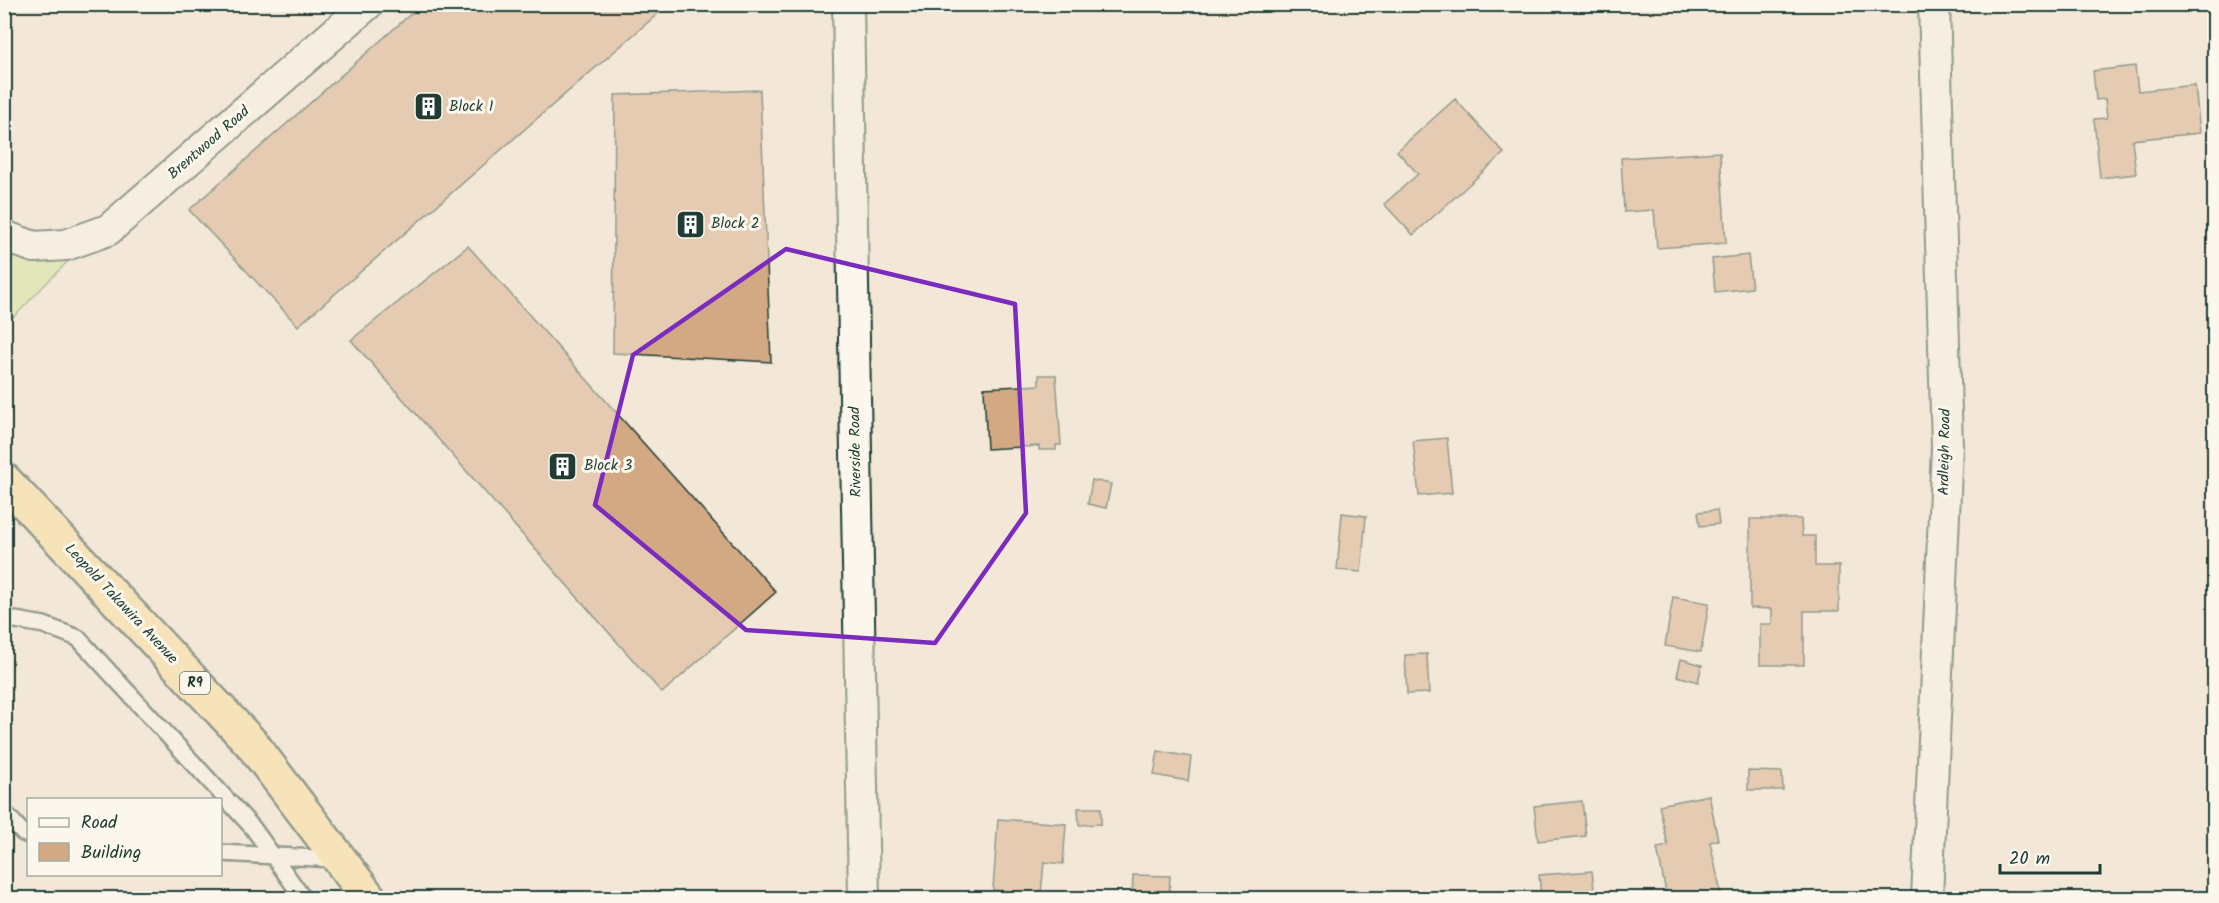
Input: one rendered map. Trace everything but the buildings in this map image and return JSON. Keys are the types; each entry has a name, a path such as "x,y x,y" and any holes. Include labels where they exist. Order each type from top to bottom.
{"highway":[{"name":"Leopold Takawira Avenue","path":"4,480 252,744 369,898"}],"street":[{"name":"Brentwood Road","path":"4,236 34,247 66,245 108,230 368,4"},
{"name":"Riverside Road","path":"848,4 864,898"},
{"name":"Ardleigh Road","path":"1927,898 1947,447 1934,4"}],"lane":[{"path":"4,618 44,625 78,638 253,828 303,898"},
{"path":"4,812 27,835"},
{"path":"222,853 339,859"}],"highlighted area":[{"path":"786,249 1015,304 1026,513 935,643 746,630 595,505 633,355"}],"green space":[{"path":"5,249 32,258 68,261 5,326"}],"place":[{"name":"Block 1","path":"428,107"},
{"name":"Block 2","path":"690,224"},
{"name":"Block 3","path":"563,466"}]}
